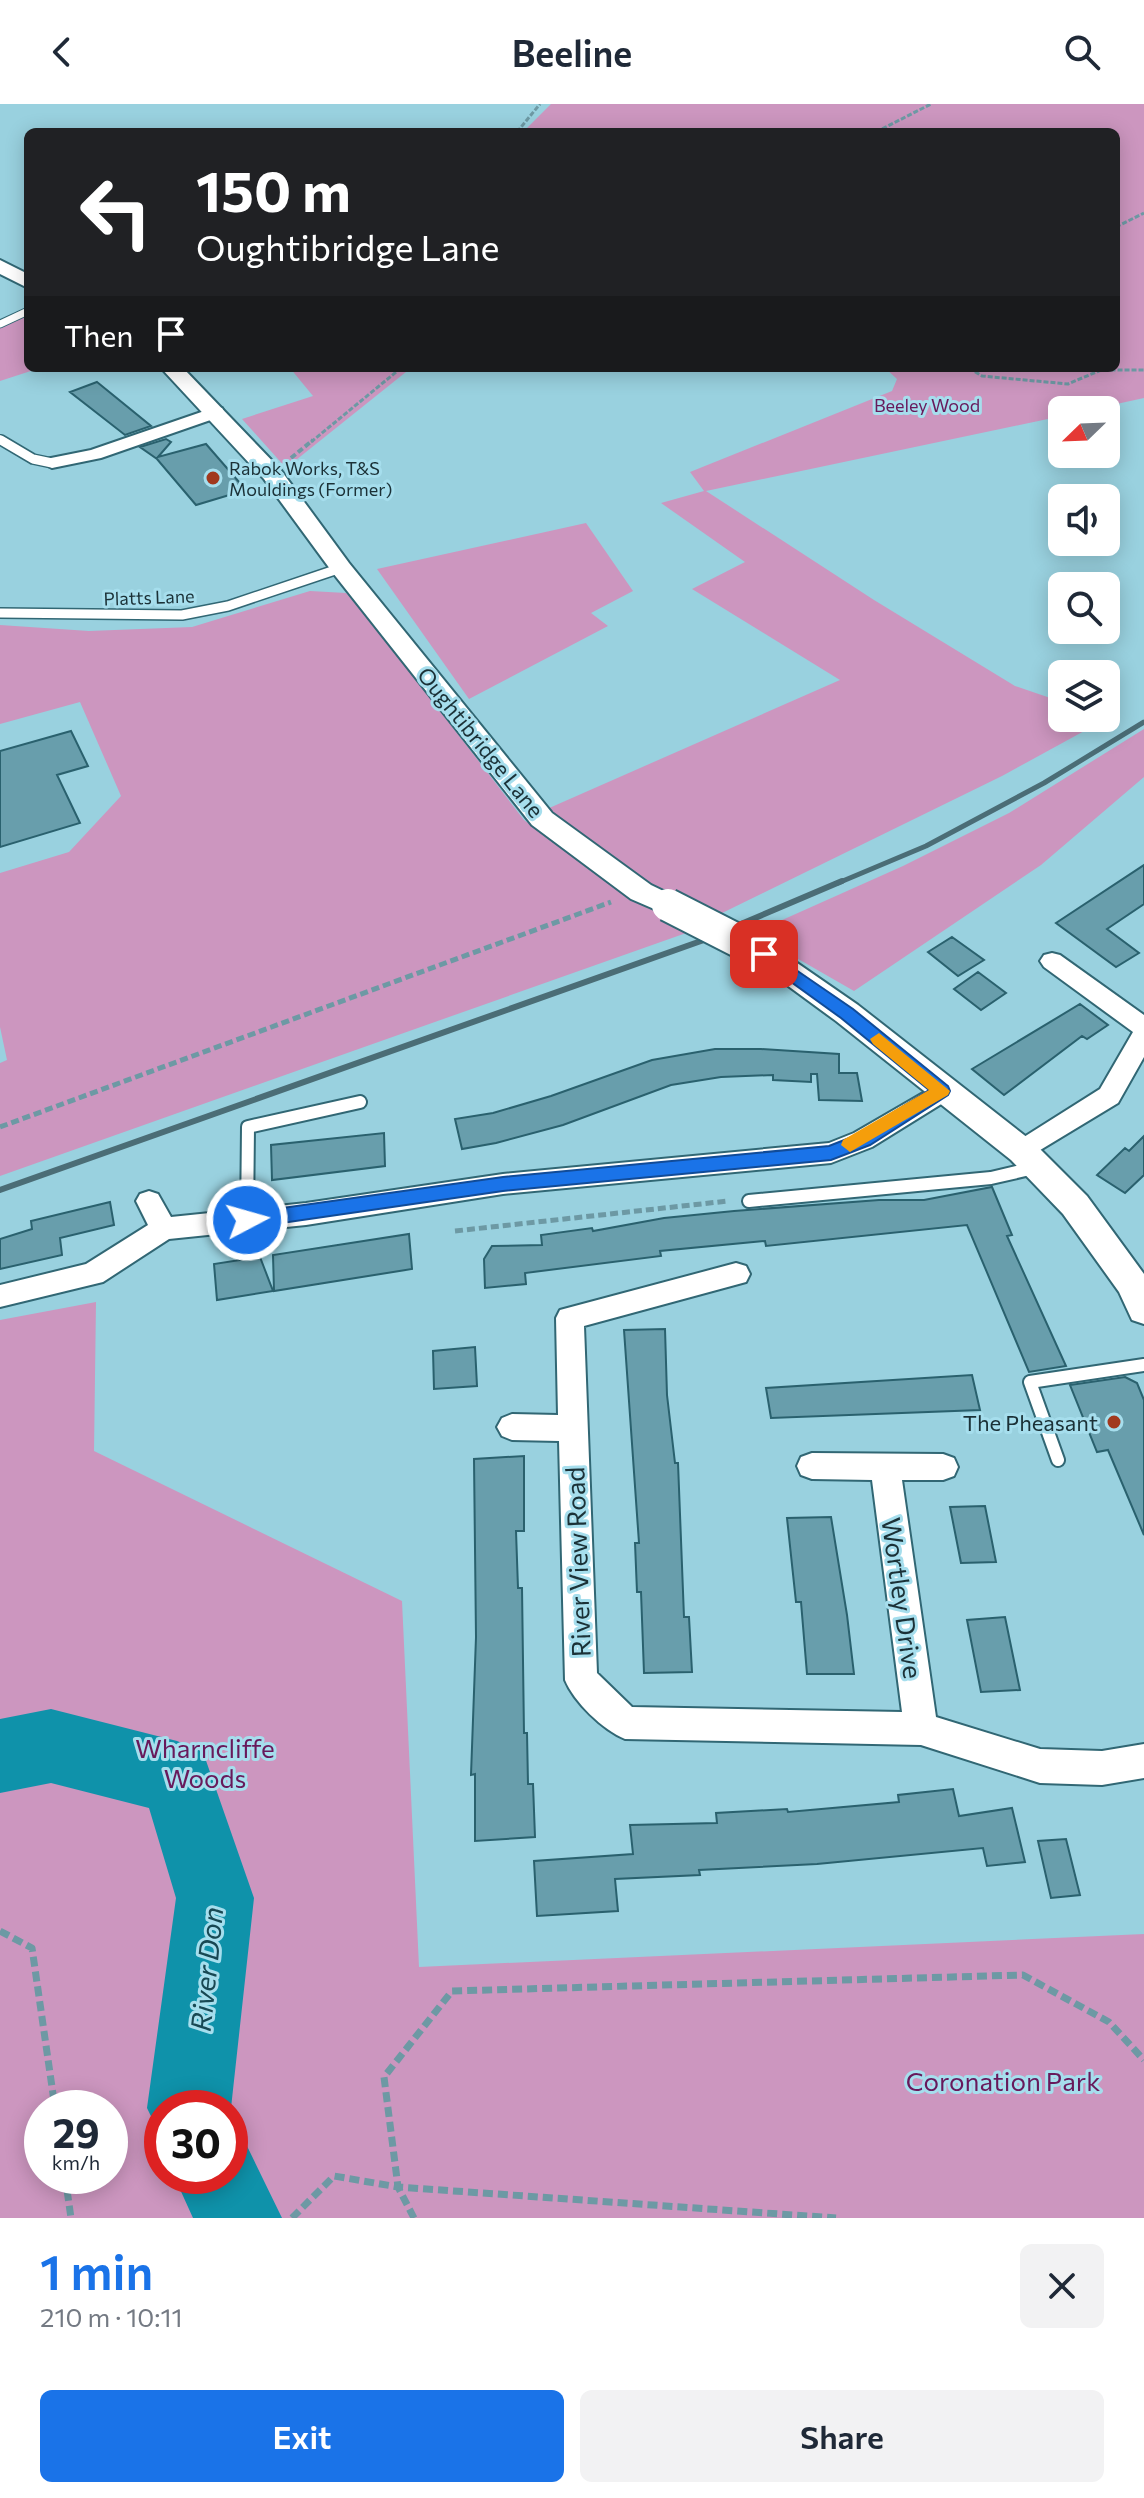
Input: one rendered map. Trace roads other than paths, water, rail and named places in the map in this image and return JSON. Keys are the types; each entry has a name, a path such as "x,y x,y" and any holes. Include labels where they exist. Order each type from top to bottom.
{"street":[{"path":"0,266 24,280"},
{"name":"Oughtibridge Lane","path":"175,372 272,474 341,568 542,819 641,892 764,954 847,1013 1030,1159 1075,1205 1133,1285 1144,1310"},
{"path":"52,463 95,454 216,412"},
{"path":"1052,961 1144,1027"},
{"path":"1030,1159 1109,1096 1144,1035"},
{"path":"0,1296 93,1274 163,1229 503,1184 831,1153 863,1140 942,1091"},
{"path":"149,1201 163,1229"},
{"name":"River View Road","path":"736,1274 570,1318 581,1680 625,1723 921,1729 1040,1766 1102,1768 1144,1761"},
{"path":"512,1427 573,1428"},
{"path":"812,1466 943,1467"},
{"name":"Wortley Drive","path":"885,1467 921,1729"}],"lane":[{"path":"0,324 24,313"},
{"path":"0,439 33,459 52,463"},
{"name":"Platts Lane","path":"0,613 182,615 228,606 341,568"},
{"path":"247,1220 248,1127 360,1102"},
{"path":"749,1201 991,1178 1030,1159"},
{"path":"1058,1460 1030,1382 1144,1365"}],"waterway":[{"name":"River Don","path":"0,1756 51,1746 177,1778 215,1898 191,2090"},
{"name":"River Don","path":"226,2194 239,2218"}],"railway":[{"path":"838,883 926,846 1044,783 1144,722"},
{"path":"0,1190 701,941 842,881"}],"place":[{"name":"Rabok Works, T&S Mouldings (Former)","path":"213,478"},
{"name":"The Pheasant","path":"1114,1422"}],"park label":[{"name":"Beeley Wood","path":"927,405"},
{"name":"Wharncliffe Woods","path":"205,1762"},
{"name":"Coronation Park","path":"1003,2080"}]}
